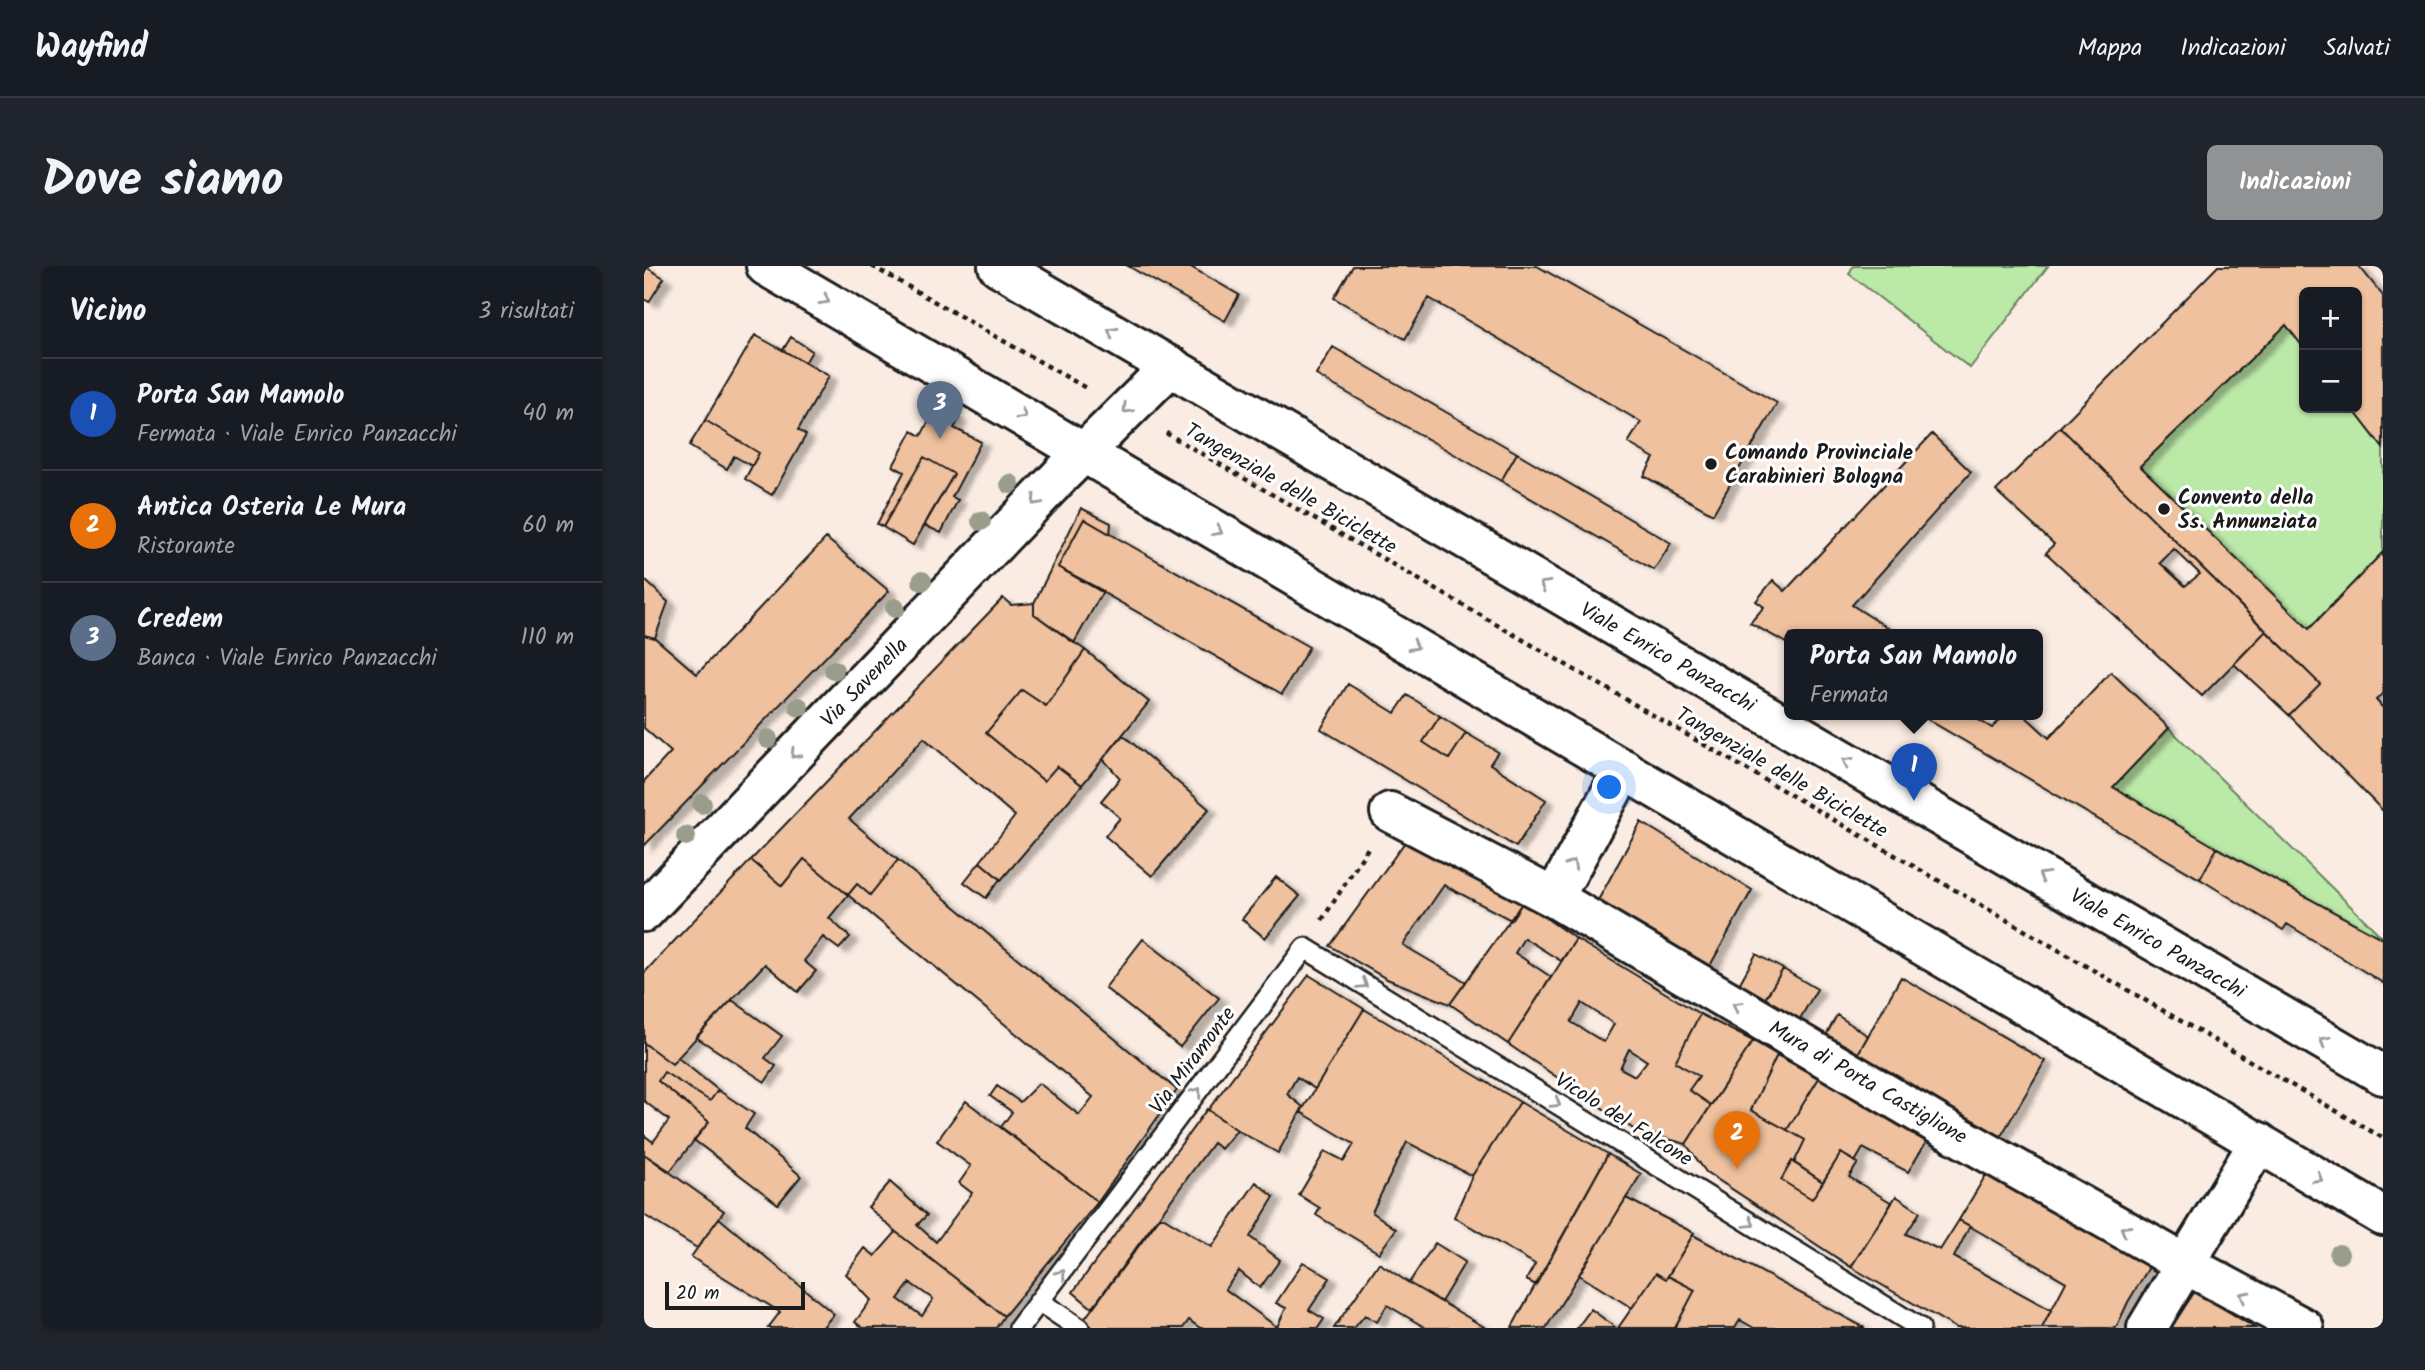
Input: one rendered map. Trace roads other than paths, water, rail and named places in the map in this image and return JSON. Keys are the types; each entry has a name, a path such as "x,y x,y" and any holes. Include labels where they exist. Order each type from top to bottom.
{"main road":[{"path":"766,266 2383,1216"},
{"name":"Viale Enrico Panzacchi","path":"998,266 2383,1075"},
{"path":"1084,452 1171,366"},
{"name":"Via Savenella","path":"644,912 1084,452"},
{"path":"1554,898 1624,769"},
{"name":"Mura di Porta Castiglione","path":"1390,812 1554,898 1927,1118 2304,1328"},
{"path":"2147,1328 2259,1142"}],"lane":[{"name":"Via Miramonte","path":"1019,1328 1305,948"},
{"name":"Vicolo del Falcone","path":"1305,948 1920,1328"},
{"path":"1040,1302 1079,1328"}],"place":[{"name":"Credem","path":"940,439"},
{"name":"Comando Provinciale Carabinieri Bologna","path":"1711,464"},
{"name":"Convento della Ss. Annunziata","path":"2164,509"},
{"name":"Porta San Mamolo","path":"1914,801"},
{"name":"Antica Osteria Le Mura","path":"1737,1169"}]}
